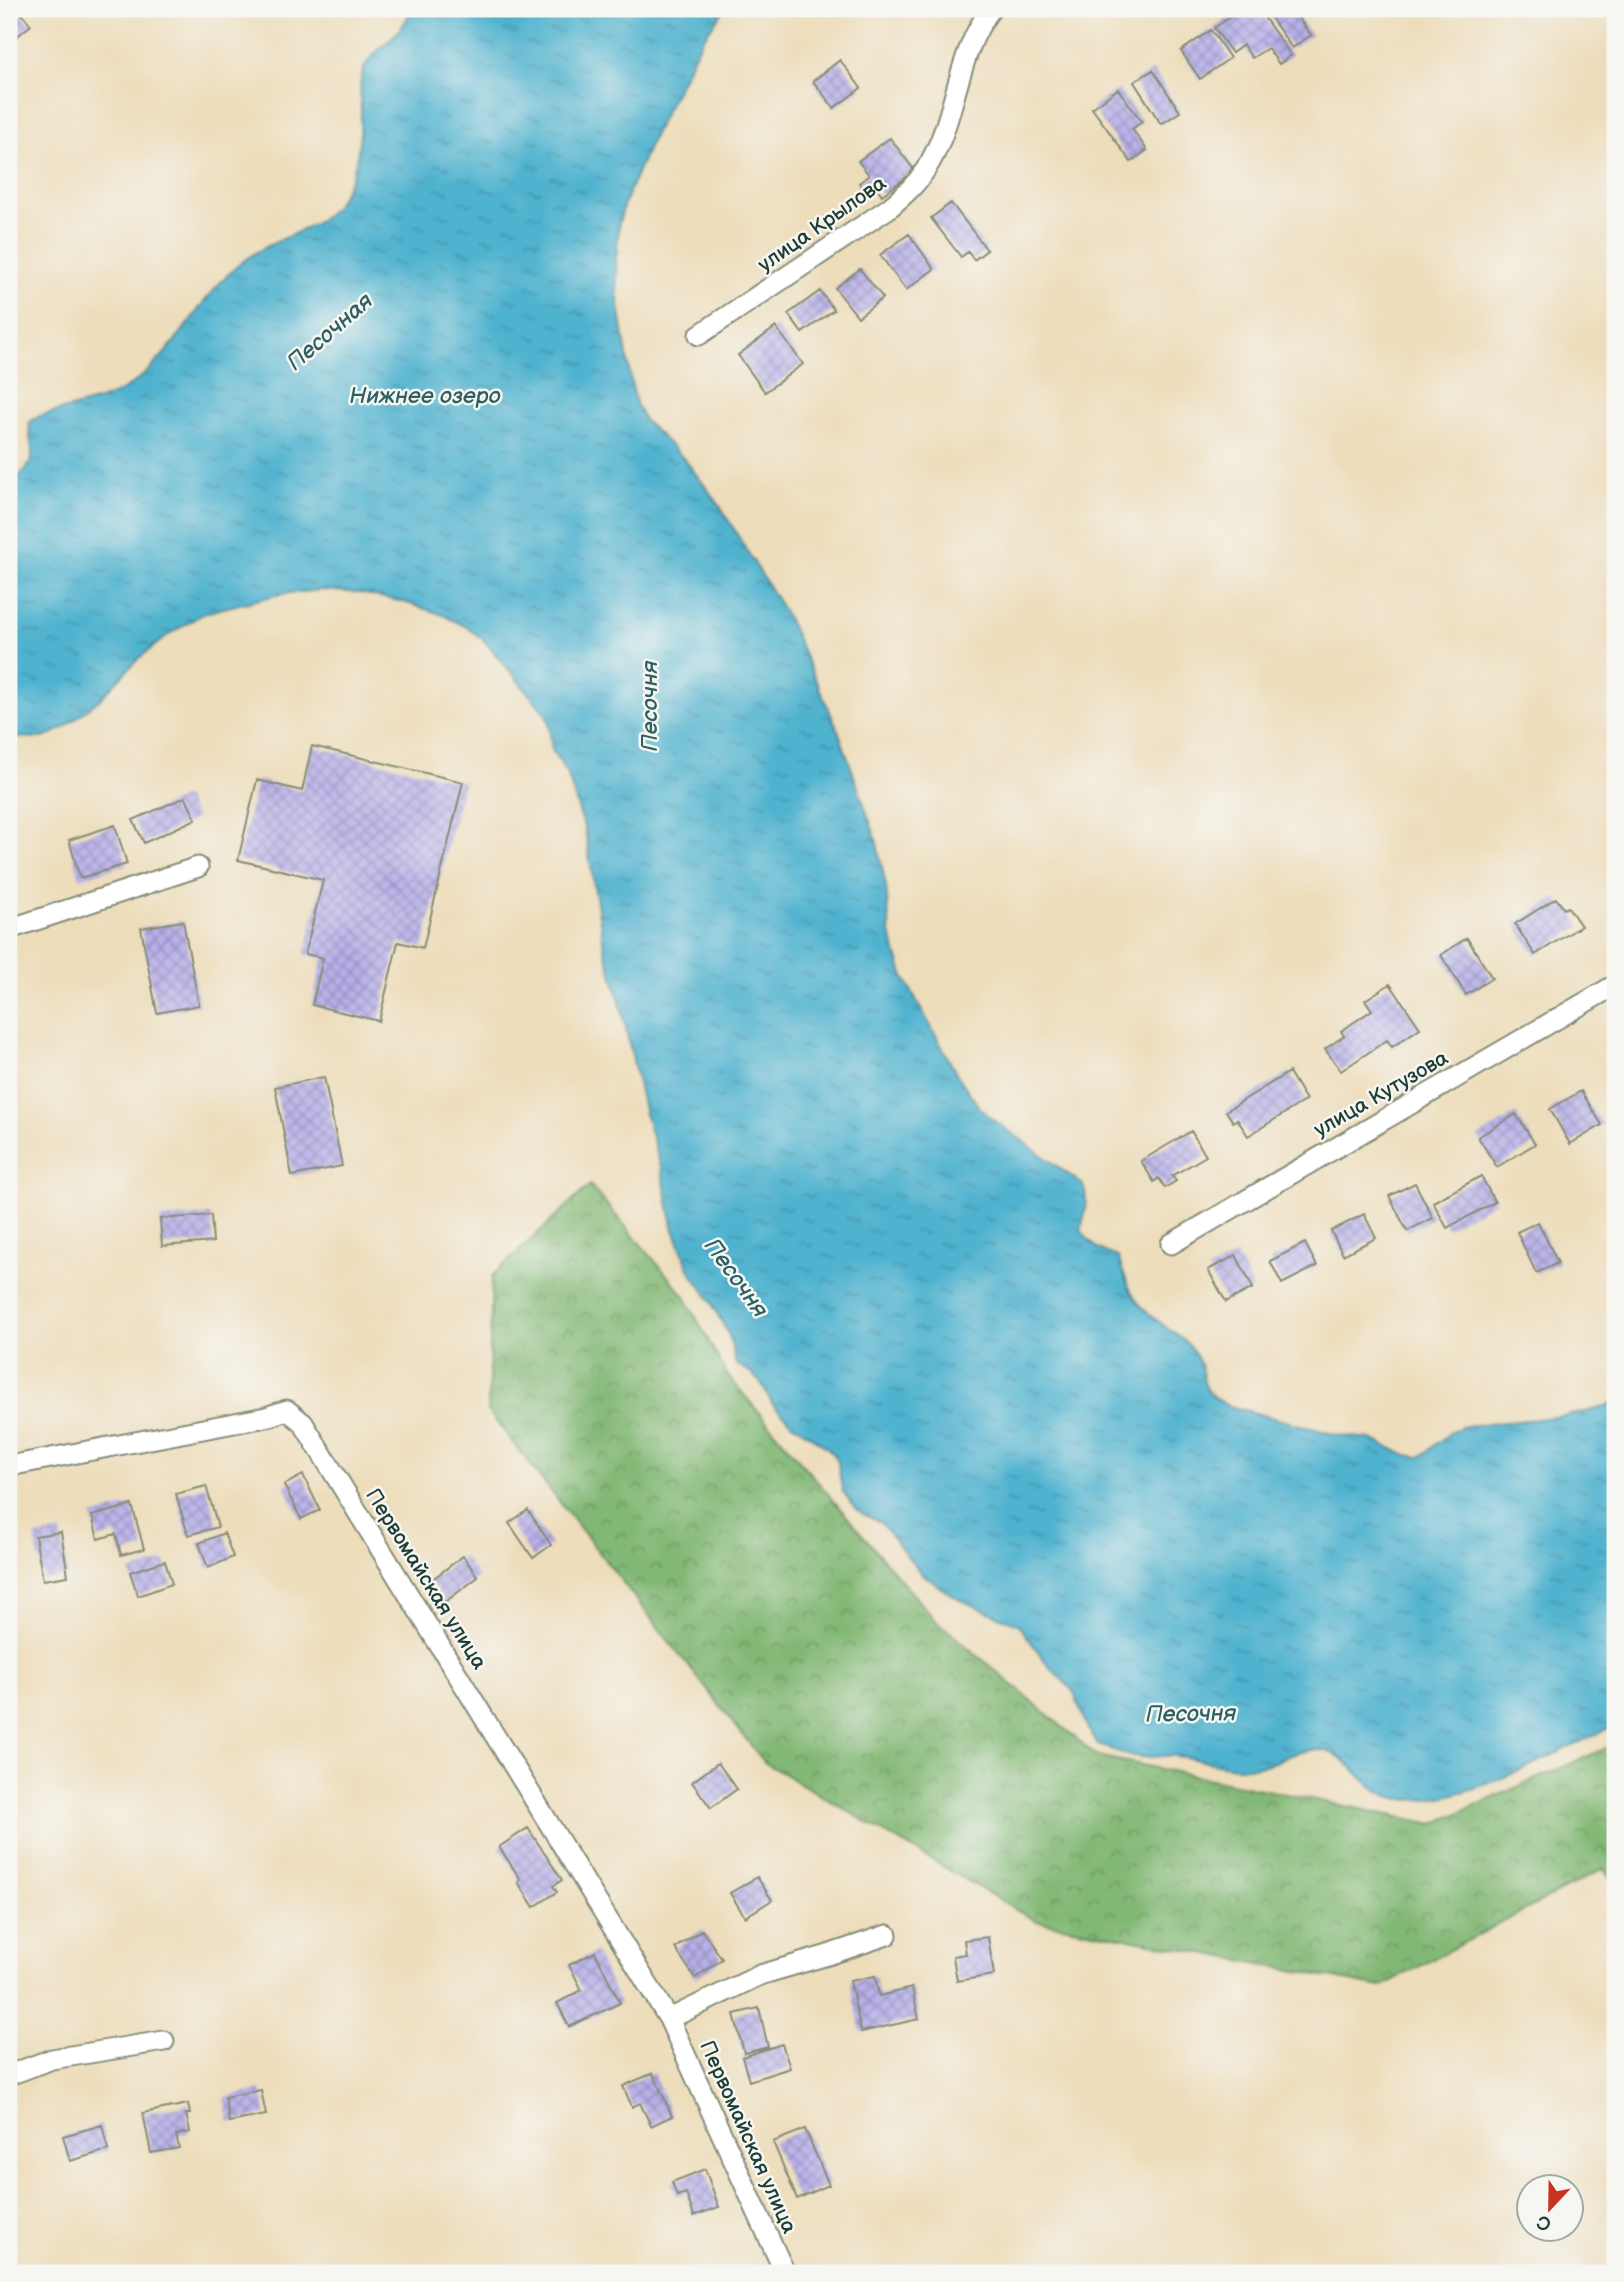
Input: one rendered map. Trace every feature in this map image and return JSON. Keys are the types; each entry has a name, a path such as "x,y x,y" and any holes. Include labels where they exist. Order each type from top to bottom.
{"street":[{"name":"улица Крылова","path":"699,335 889,208 910,190 927,168 967,55 991,9"},
{"path":"9,929 198,867"},
{"name":"улица Кутузова","path":"1171,1244 1615,985"},
{"name":"Первомайская улица","path":"9,1466 266,1417 287,1410 303,1423 669,2019 785,2273"},
{"path":"669,2019 760,1975 887,1935"},
{"path":"9,2075 51,2059 164,2040"}],"green space":[{"path":"590,1185 684,1295 727,1375 934,1619 1097,1756 1434,1824 1615,1744 1615,1885 1604,1868 1381,1987 1036,1921 764,1762 488,1411 492,1276"}],"water":[{"name":"Нижнее озеро","path":"411,9 725,9 703,38 655,132 624,203 616,258 617,293 631,381 636,404 644,420 685,460 718,503 786,615 837,727 876,839 886,886 890,933 904,977 956,1073 979,1107 1083,1185 1086,1202 1081,1230 1097,1247 1118,1257 1137,1301 1192,1349 1200,1365 1206,1389 1226,1405 1337,1435 1371,1439 1405,1455 1421,1457 1452,1431 1462,1427 1583,1413 1615,1402 1615,1725 1534,1764 1470,1790 1411,1800 1386,1795 1377,1790 1343,1760 1323,1750 1293,1754 1265,1765 1241,1767 1176,1756 1139,1757 1098,1745 1087,1727 1073,1691 1048,1665 1018,1624 965,1602 920,1572 880,1522 862,1514 851,1503 842,1490 838,1463 830,1450 790,1421 773,1405 761,1383 750,1372 736,1364 729,1335 689,1269 673,1227 661,1167 644,1110 620,1002 604,946 585,830 567,773 552,750 545,713 484,640 465,626 441,614 404,602 360,593 322,590 280,594 204,613 167,636 137,660 100,699 64,728 43,738 9,737 9,486 25,471 31,461 30,422 40,416 96,401 126,388 158,361 212,293 241,263 262,249 310,226 332,210 347,186 357,157 363,71 370,58 402,26"}],"building":[{"path":"9,9 18,9 31,25 9,43"},
{"path":"1242,9 1258,9 1291,55 1279,64 1268,48 1252,58 1243,45 1232,53 1214,28"},
{"path":"1265,9 1292,9 1311,35 1292,48"},
{"path":"1211,30 1230,58 1200,79 1181,51"},
{"path":"840,60 861,88 834,108 813,81"},
{"path":"1153,70 1180,112 1161,124 1134,82"},
{"path":"1118,89 1142,122 1132,129 1147,150 1131,162 1092,108"},
{"path":"890,138 915,171 882,195 876,186 866,193 859,183 869,175 858,161"},
{"path":"951,203 987,250 974,260 968,252 961,257 931,218"},
{"path":"909,234 934,269 906,290 880,255"},
{"path":"860,269 883,298 858,317 835,288"},
{"path":"820,291 834,310 802,333 788,314"},
{"path":"776,327 803,364 765,392 738,355"},
{"path":"312,746 463,782 423,948 398,942 379,1021 312,1005 323,958 305,954 323,880 238,860 257,780 302,791"},
{"path":"185,797 196,819 144,843 133,820"},
{"path":"115,825 127,864 80,878 69,840"},
{"path":"1556,898 1564,909 1568,907 1581,926 1535,955 1515,924"},
{"path":"183,921 199,1005 157,1013 141,928"},
{"path":"1467,938 1492,978 1466,995 1441,955"},
{"path":"1390,984 1420,1028 1392,1047 1387,1040 1341,1071 1325,1049 1344,1036 1341,1031 1372,1010 1365,1000"},
{"path":"1289,1072 1306,1100 1248,1136 1237,1119 1233,1122 1226,1111"},
{"path":"324,1077 342,1166 292,1176 275,1087"},
{"path":"1581,1091 1602,1125 1570,1144 1550,1109"},
{"path":"1516,1114 1535,1144 1497,1167 1478,1137"},
{"path":"1191,1131 1206,1156 1172,1176 1176,1181 1165,1188 1159,1178 1154,1182 1141,1161"},
{"path":"1481,1176 1495,1202 1447,1228 1433,1202"},
{"path":"1415,1183 1433,1218 1407,1231 1389,1196"},
{"path":"1364,1214 1376,1238 1343,1255 1331,1231"},
{"path":"211,1215 213,1242 162,1246 160,1219"},
{"path":"1538,1222 1558,1263 1536,1273 1517,1232"},
{"path":"1305,1243 1317,1266 1282,1284 1270,1261"},
{"path":"1236,1255 1253,1288 1226,1302 1208,1270"},
{"path":"303,1475 320,1510 301,1519 284,1485"},
{"path":"206,1486 218,1527 188,1535 176,1494"},
{"path":"132,1505 144,1549 121,1555 116,1534 98,1539 92,1516"},
{"path":"528,1510 551,1545 533,1558 509,1523"},
{"path":"61,1532 68,1576 43,1580 35,1536"},
{"path":"224,1533 233,1557 208,1568 199,1543"},
{"path":"463,1556 478,1577 445,1602 430,1581"},
{"path":"165,1561 172,1584 138,1596 130,1572"},
{"path":"718,1763 737,1789 711,1808 692,1782"},
{"path":"528,1828 562,1880 553,1886 557,1892 534,1907 518,1882 521,1880 499,1847"},
{"path":"757,1877 772,1900 745,1917 730,1893"},
{"path":"702,1930 722,1959 695,1978 675,1948"},
{"path":"988,1937 994,1975 957,1981 953,1956 966,1954 964,1940"},
{"path":"595,1952 620,2003 569,2027 557,2003 582,1990 569,1965"},
{"path":"875,1976 879,1996 912,1988 919,2019 861,2032 850,1981"},
{"path":"759,2008 768,2047 744,2053 734,2014"},
{"path":"782,2044 790,2068 749,2081 742,2057"},
{"path":"653,2073 672,2116 651,2126 640,2103 632,2107 623,2086"},
{"path":"261,2090 266,2115 229,2122 225,2097"},
{"path":"188,2104 190,2114 186,2114 190,2132 176,2135 179,2148 151,2153 143,2113"},
{"path":"102,2125 108,2150 70,2161 63,2136"},
{"path":"805,2129 829,2185 797,2199 773,2142"},
{"path":"705,2169 719,2207 694,2216 686,2193 677,2196 672,2182"}],"water label":[{"name":"Песочная","path":"330,332"},
{"name":"Песочня","path":"650,706"},
{"name":"Песочня","path":"736,1278"},
{"name":"Песочня","path":"1191,1714"}]}
